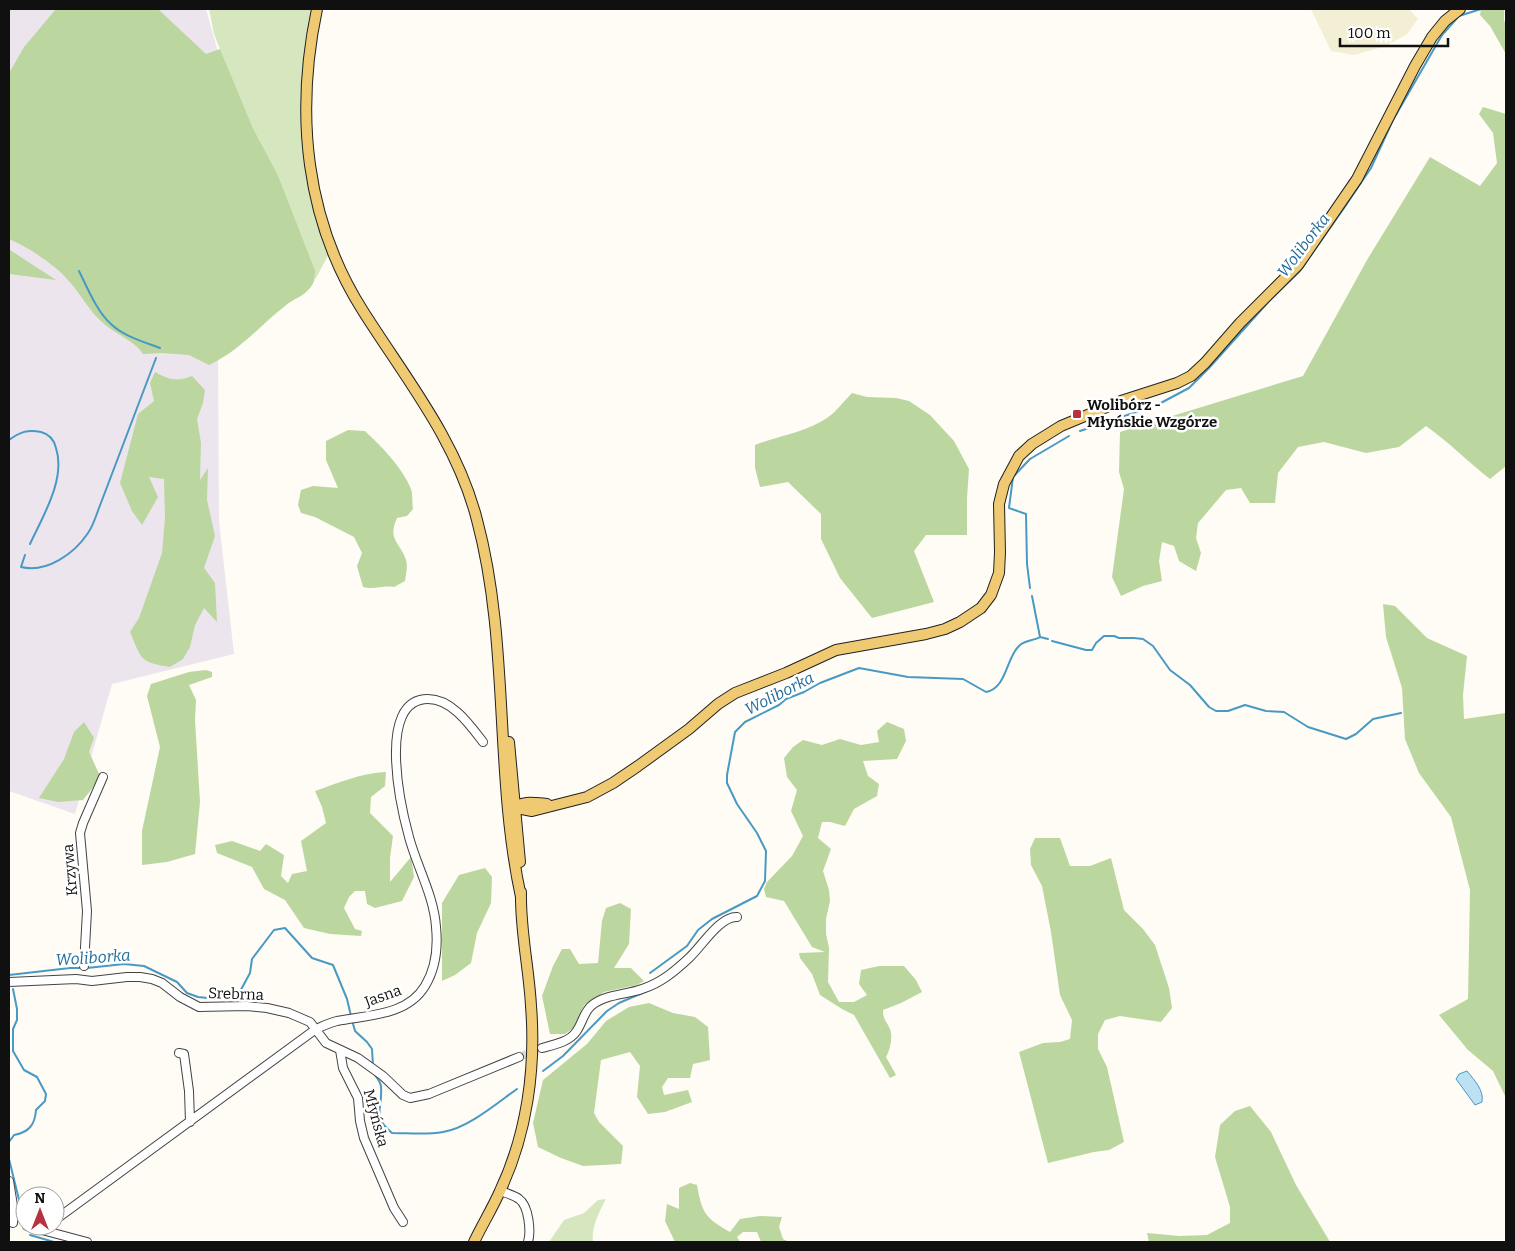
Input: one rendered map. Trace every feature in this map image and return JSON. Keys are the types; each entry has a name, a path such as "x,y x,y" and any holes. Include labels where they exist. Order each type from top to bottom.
{"main road":[{"path":"317,9 307,74 306,111 308,151 317,200 332,248 358,301 420,395 444,436 462,473 478,520 488,569 500,690 508,732 509,819 515,872 521,897"},
{"path":"515,806 522,810 536,810 587,797 613,783 689,729 718,704 735,693 786,673 836,650 945,629 960,622 981,608 991,595 999,573 998,504 1004,484 1019,456 1032,444 1061,426 1121,401 1177,384 1205,363 1240,322 1298,265 1357,179 1432,37 1445,21 1460,9"},
{"path":"510,795 526,803"},
{"path":"474,1242 500,1191 516,1150 527,1102 532,1063 531,1004 521,897 518,834 515,806 510,795"},
{"path":"509,819 515,806 526,803 563,804"},
{"path":"518,834 524,821 536,810"}],"street":[{"name":"Jasna","path":"65,1213 316,1029 331,1023 381,1014 415,998 424,988 432,974 436,927 432,905 409,837 400,797 396,756 401,717 408,707 416,701 428,699 437,701 457,711 483,742"},
{"name":"Krzywa","path":"84,966 87,911 80,833 103,777"},
{"path":"542,1048 569,1039 576,1033 588,1010 599,1001 658,983 689,958 724,920 737,917"},
{"name":"Srebrna","path":"9,982 71,979 92,981 140,977 162,983 180,997 199,1006 266,1008 304,1019 310,1022 316,1029"},
{"path":"316,1029 326,1042 350,1054 378,1072 403,1095 415,1098 519,1057"},
{"name":"Młyńska","path":"340,1050 343,1068 358,1098 364,1138 394,1208 403,1222"},
{"path":"179,1053 184,1054 189,1091 190,1122"},
{"path":"9,1181 14,1212 11,1222"},
{"path":"500,1191 522,1202 529,1224 530,1235 528,1242"},
{"path":"65,1234 87,1242"}],"shaded area":[{"path":"9,9 206,9 226,81 218,352 219,521 234,654 112,684 75,814 9,791"},
{"path":"1311,9 1409,9 1418,19 1407,34 1386,46 1354,55 1331,51"}],"green space":[{"path":"56,9 158,9 206,54 220,49 253,128 278,175 315,270 314,282 307,291 275,314 240,345 209,365 189,355 143,354 130,341 98,318 61,273 47,261 9,239 9,73 24,47"},
{"path":"209,9 317,9 306,135 332,248 315,280 315,270 278,175 253,128 214,34"},
{"path":"1481,9 1504,9 1506,54 1490,26 1480,15"},
{"path":"1483,107 1506,114 1506,466 1490,479 1426,426 1399,447 1366,453 1324,442 1298,447 1278,473 1275,503 1250,503 1241,488 1226,490 1198,523 1196,538 1201,553 1196,571 1179,561 1174,546 1162,542 1159,561 1162,581 1143,586 1121,596 1112,577 1124,489 1119,472 1120,432 1303,376 1367,260 1430,157 1480,186 1497,163 1493,133 1479,114"},
{"path":"10,250 56,280 9,274"},
{"path":"155,372 173,379 192,376 205,390 203,403 197,419 201,443 200,480 208,468 207,500 215,536 204,568 215,583 217,622 204,608 195,625 190,647 183,659 170,667 152,663 143,658 130,632 139,618 162,553 165,518 164,479 149,477 158,497 142,525 132,511 120,483 138,414 154,401 150,383"},
{"path":"852,393 867,397 896,398 909,401 930,415 954,441 969,469 967,535 926,535 914,551 934,602 872,618 840,578 821,539 821,514 788,482 760,487 755,468 755,445 819,423 834,413"},
{"path":"348,430 365,431 397,465 411,489 413,509 407,516 397,518 394,525 394,536 406,560 407,567 405,581 394,587 363,587 357,566 362,553 354,537 315,517 301,513 298,505 301,490 313,486 338,488 326,460 326,441"},
{"path":"1383,604 1395,606 1427,638 1467,656 1463,695 1464,719 1506,713 1506,1098 1493,1071 1468,1050 1439,1015 1468,999 1470,890 1451,817 1419,773 1405,739 1402,688 1386,637"},
{"path":"206,670 212,672 212,677 189,685 196,700 195,720 200,802 195,854 167,862 142,865 142,831 160,747 147,696 151,684 189,672"},
{"path":"84,722 94,738 89,752 100,776 83,800 58,802 39,798 64,759 74,732"},
{"path":"887,722 904,729 906,741 897,759 863,761 868,776 879,784 877,796 854,809 845,826 822,822 818,838 831,849 823,871 829,890 830,901 826,919 826,934 829,948 828,982 839,1002 854,1002 867,995 859,984 861,970 879,966 904,966 916,980 922,992 883,1010 891,1036 890,1047 886,1057 896,1075 890,1078 854,1015 820,995 812,974 800,958 799,953 825,952 812,947 784,901 766,897 764,889 767,882 792,856 803,836 791,811 797,790 787,777 784,758 793,747 803,740 822,745 840,739 861,745 879,742 877,731"},
{"path":"386,772 385,786 371,797 370,813 393,836 390,858 390,882 411,857 414,877 402,901 375,908 367,904 365,891 355,891 349,897 344,908 355,929 362,931 361,936 330,934 304,928 285,900 264,889 252,867 217,853 215,845 232,841 260,851 266,844 284,855 281,876 288,883 292,874 307,871 301,841 326,823 315,791 359,776"},
{"path":"1035,838 1060,838 1070,866 1090,866 1111,858 1124,910 1143,929 1155,945 1169,988 1172,1008 1161,1022 1120,1016 1105,1020 1098,1034 1098,1049 1107,1067 1124,1142 1109,1150 1048,1163 1019,1052 1043,1043 1060,1042 1070,1039 1072,1020 1060,995 1042,886 1031,865 1030,849"},
{"path":"485,868 492,877 491,903 477,933 471,963 455,975 442,981 442,903 459,875"},
{"path":"620,903 631,909 629,944 614,968 631,968 644,981 637,985 604,992 584,1005 575,1027 565,1034 550,1034 542,996 553,966 562,949 570,949 579,964 598,963 602,921 606,908"},
{"path":"649,1003 673,1013 695,1017 708,1027 710,1060 693,1064 690,1078 668,1078 662,1087 664,1095 688,1090 692,1102 665,1112 648,1114 637,1097 640,1066 630,1052 601,1060 594,1113 599,1122 623,1146 621,1164 583,1166 538,1147 533,1123 543,1080 587,1044 606,1021 629,1007"},
{"path":"1250,1106 1271,1132 1296,1185 1330,1242 1149,1242 1147,1233 1179,1236 1207,1235 1230,1223 1230,1207 1215,1157 1220,1125 1235,1111"},
{"path":"690,1183 697,1185 706,1214 715,1223 730,1232 740,1219 760,1216 782,1217 779,1227 783,1239 789,1242 761,1242 757,1232 743,1232 737,1237 740,1242 675,1242 665,1221 667,1204 679,1209 679,1188"},
{"path":"606,1199 594,1226 593,1242 549,1242 564,1220 584,1213 598,1200"}],"water":[{"path":"1467,1071 1482,1094 1482,1102 1475,1105 1456,1079 1459,1074"}],"waterway":[{"name":"Woliborka","path":"1080,431 1157,405 1189,388 1209,368 1270,300 1300,271 1371,168 1393,120 1442,35 1459,16 1481,9"},
{"path":"79,271 97,306 111,324 128,335 160,348"},
{"path":"25,555 21,567 31,568 50,564 68,555 88,533 156,358"},
{"path":"9,440 24,432 36,431 49,436 56,448 58,460 56,485 30,544"},
{"name":"Woliborka","path":"1030,588 1027,564 1026,514 1009,508 1013,477 1030,459 1069,436"},
{"name":"Woliborka","path":"1032,596 1040,637"},
{"path":"1052,641 1092,650 1096,643 1104,636 1143,639 1153,646 1170,670 1190,685 1209,707 1216,711 1228,711 1245,705 1266,711 1284,712 1308,727 1346,739 1356,734 1373,719 1401,713"},
{"path":"1040,637 1048,639"},
{"name":"Woliborka","path":"650,973 687,946 698,930 712,919 757,896 765,881 766,851 757,833 737,804 727,783 735,732 745,722 779,705 786,699 859,668 908,677 963,679 986,692 998,685 1019,646 1040,637"},
{"name":"Woliborka","path":"87,968 124,964 144,966 177,982 187,993 198,997 218,999 237,997 250,973 252,959 274,930 285,928 312,958 333,965 347,999 351,1016"},
{"name":"Woliborka","path":"9,975 82,968"},
{"path":"13,989 17,1009 17,1020 13,1029 13,1051 24,1070 37,1077 46,1094 45,1101 36,1110 33,1124 24,1132 14,1135 9,1142 9,1159 16,1186"},
{"name":"Woliborka","path":"543,1071 563,1056 607,1011 619,1003 647,991"},
{"name":"Woliborka","path":"352,1020 355,1031 372,1049 373,1066"},
{"name":"Woliborka","path":"374,1073 381,1085 380,1117 392,1133 430,1133 452,1130 482,1115 517,1089"},
{"path":"33,1236 54,1242"}],"tunnel":[{"path":"519,1057 542,1048"}],"place":[{"name":"Wolibórz - Młyńskie Wzgórze","path":"1077,414"}]}
